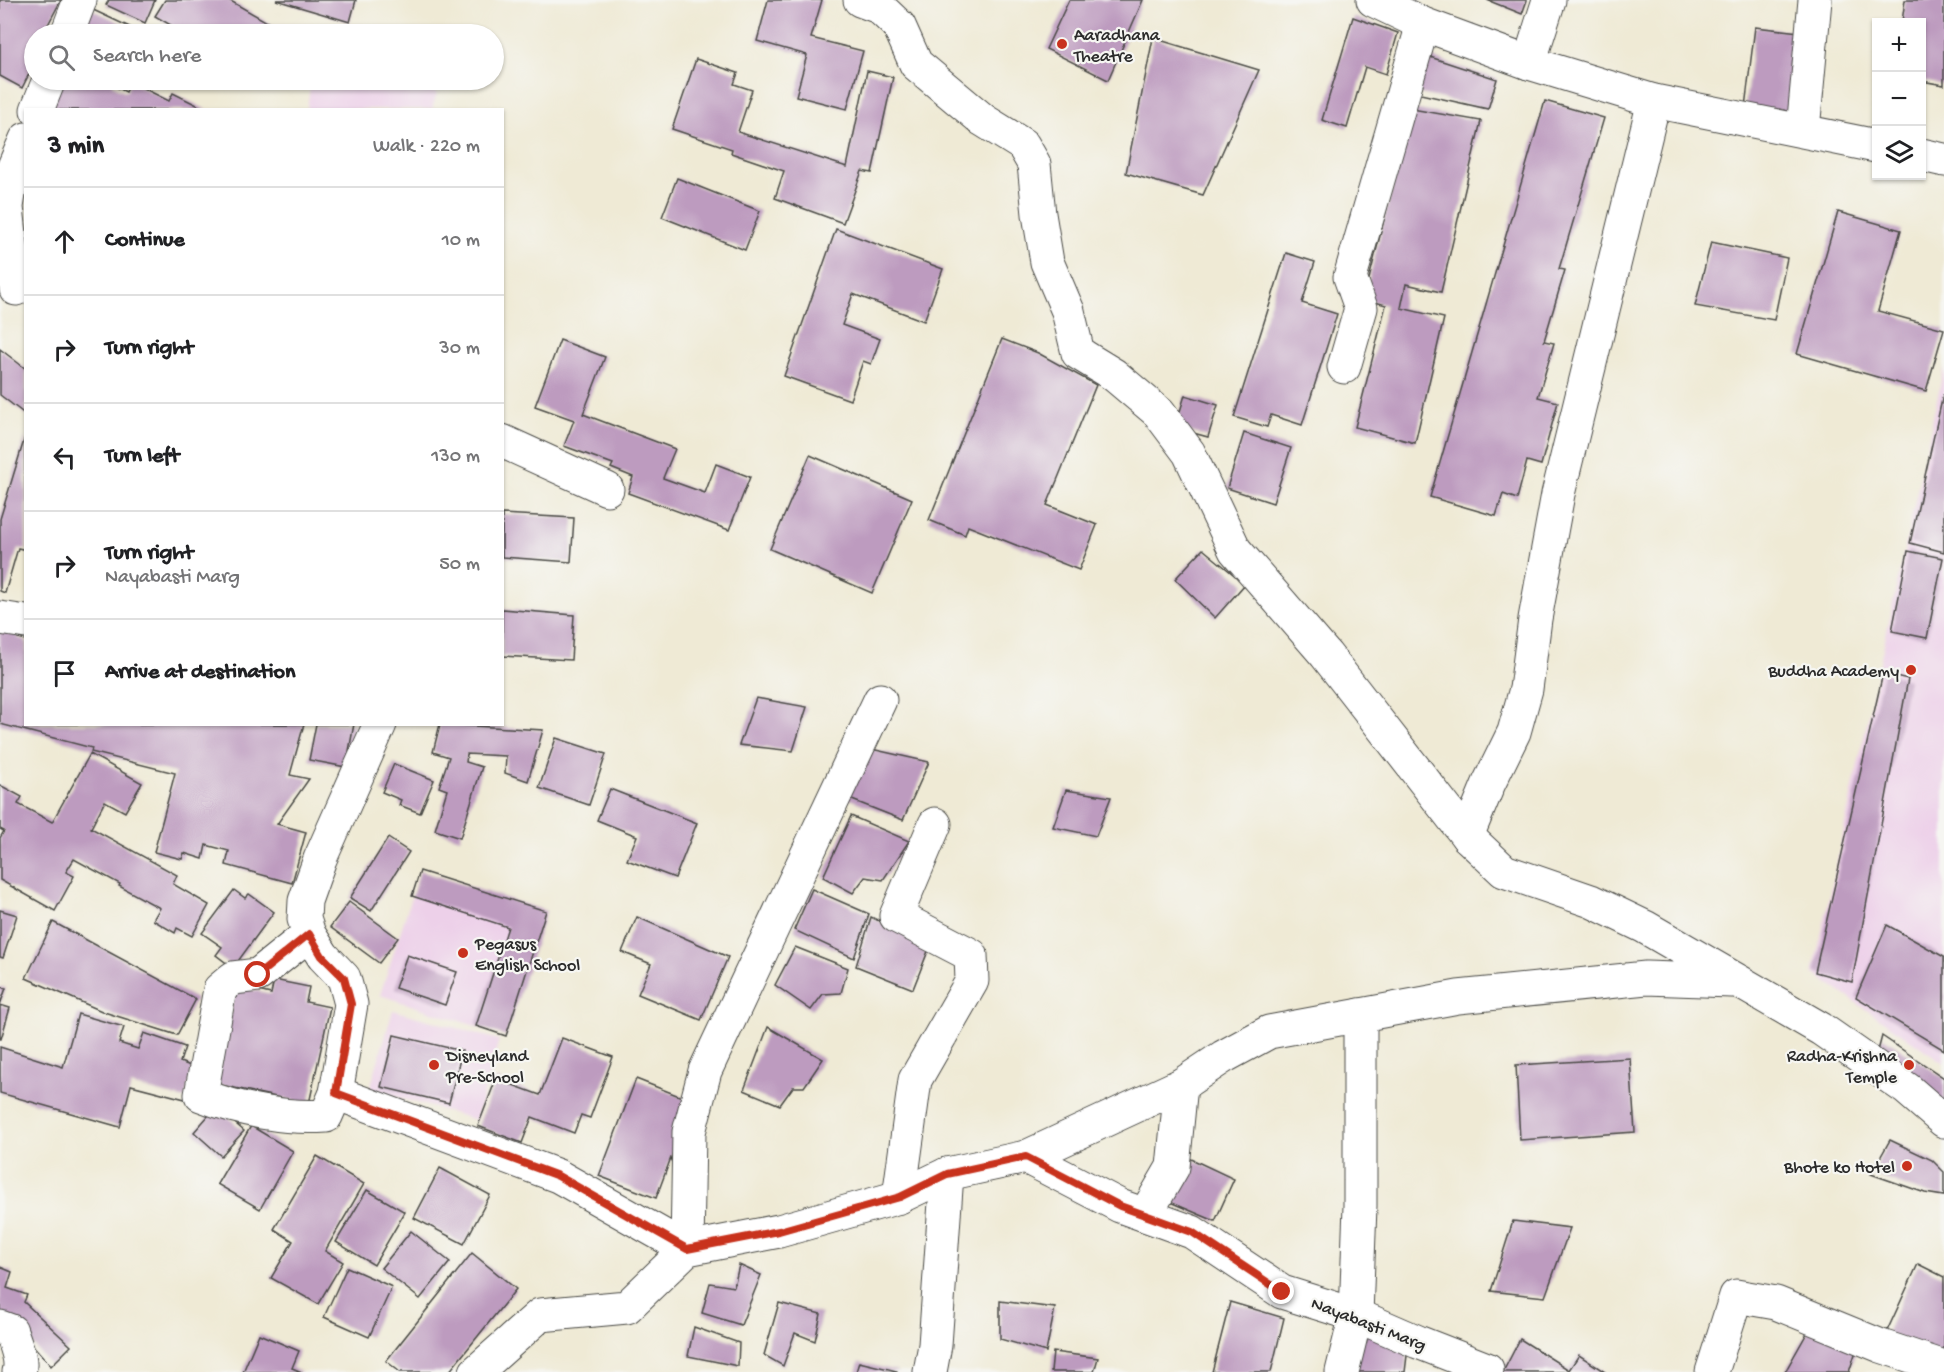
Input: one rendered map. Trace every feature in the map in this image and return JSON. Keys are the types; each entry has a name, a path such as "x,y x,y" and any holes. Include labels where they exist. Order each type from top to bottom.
{"street":[{"path":"71,24 80,0"},
{"path":"860,0 879,7 900,26 916,64 983,120 1023,145 1034,164 1047,262 1068,311 1078,353 1114,375 1159,413 1189,453 1235,550 1326,655 1467,836 1504,871 1591,901 1645,927 1821,1029 1907,1089 1944,1121"},
{"path":"1373,0 1423,24 1529,63 1654,101 1872,145"},
{"path":"1529,63 1549,0"},
{"path":"1803,130 1815,0"},
{"path":"1344,367 1361,308 1350,277 1423,24"},
{"path":"38,108 45,90"},
{"path":"1467,836 1514,732 1526,688 1534,619 1558,494 1654,101"},
{"path":"14,291 7,207 13,169 24,143"},
{"path":"1926,156 1944,160"},
{"path":"504,442 607,489"},
{"path":"0,618 24,622"},
{"path":"687,1249 689,1132 705,1071 880,699"},
{"path":"309,934 258,975 233,978 220,990 201,1095 224,1104 301,1118 326,1116 336,1093 351,1004 344,978 322,956 309,934 304,919 305,901 320,859 379,726"},
{"path":"900,1197 915,1080 972,981 971,955 896,916 935,824"},
{"path":"476,1372 540,1316 627,1307 687,1249 779,1231 900,1197 947,1174 1026,1157 1181,1085 1223,1057 1269,1032 1458,997 1647,978 1737,982"},
{"path":"1342,1372 1356,1315 1360,1206 1360,1015"},
{"path":"1145,1215 1173,1167 1181,1085"},
{"path":"336,1093 558,1176 687,1249"},
{"name":"Nayabasti Marg","path":"1026,1157 1120,1206 1192,1232 1282,1292 1356,1315 1486,1371"},
{"path":"930,1372 935,1345 947,1174"},
{"path":"1712,1372 1736,1296 1776,1303 1881,1346 1944,1367"},
{"path":"0,1327 11,1331 17,1350 19,1372"}],"shaded area":[{"path":"310,90 431,90 437,93 432,108 307,108"},
{"name":"Buddha Academy","path":"1944,367 1944,1063 1813,973"},
{"name":"Pegasus English School","path":"420,871 546,911 506,1036 380,995"},
{"name":"Disneyland Pre-School","path":"393,1010 499,1040 476,1120 370,1089"}],"building":[{"path":"0,0 61,0 48,24 24,24 24,84 22,88 0,76"},
{"path":"109,0 155,0 145,23 106,5"},
{"path":"165,0 229,0 271,24 169,24 155,16"},
{"path":"276,0 356,0 350,22"},
{"path":"768,0 822,0 811,38 863,51 847,109 796,96 807,55 757,41"},
{"path":"1069,0 1143,0 1108,80 1046,49"},
{"path":"1487,0 1527,0 1522,14"},
{"path":"1905,0 1944,0 1944,85 1926,82 1926,18 1903,18"},
{"path":"89,8 123,24 82,24"},
{"path":"1353,17 1398,33 1386,74 1365,67 1347,128 1322,120"},
{"path":"1755,27 1808,33 1798,114 1745,107"},
{"path":"1153,38 1259,70 1203,195 1126,173"},
{"path":"1424,55 1497,79 1488,109 1416,93"},
{"path":"696,59 738,73 734,84 752,90 738,132 847,167 867,71 893,77 872,173 862,171 843,223 775,198 784,171 731,153 732,149 672,129"},
{"path":"53,90 122,90 126,92 127,90 147,90 169,101 173,93 203,108 45,108"},
{"path":"1545,101 1604,118 1559,269 1565,270 1544,341 1554,343 1538,397 1558,402 1541,465 1527,461 1517,499 1503,494 1496,516 1430,497"},
{"path":"1412,109 1481,121 1441,292 1406,284 1401,308 1444,318 1415,443 1355,427 1386,305 1364,299"},
{"path":"677,178 760,211 745,250 662,217"},
{"path":"1838,212 1901,230 1878,311 1944,329 1926,391 1797,354"},
{"path":"836,229 943,269 924,321 853,294 842,325 880,339 871,364 863,361 850,400 784,376"},
{"path":"1711,242 1787,258 1774,320 1695,306"},
{"path":"1286,253 1315,262 1302,303 1337,314 1302,425 1271,415 1267,427 1234,417"},
{"path":"1002,339 1038,353 1096,385 1047,505 1097,525 1079,570 968,526 965,535 929,520"},
{"path":"560,340 605,357 583,414 675,449 663,478 705,493 716,464 750,477 729,530 628,493 633,477 611,468 613,464 564,446 574,420 535,406"},
{"path":"0,349 24,367 24,413 0,395"},
{"path":"1185,395 1218,405 1208,437 1175,428"},
{"path":"1944,395 1944,552 1910,543"},
{"path":"1244,433 1291,448 1273,503 1227,488"},
{"path":"24,440 24,550 18,548 5,593 0,591 0,519"},
{"path":"810,455 912,499 872,593 770,549"},
{"path":"504,514 574,518 571,562 504,557"},
{"path":"1203,549 1245,584 1215,618 1175,579"},
{"path":"1908,551 1943,558 1927,638 1892,631"},
{"path":"504,609 574,615 571,660 504,656"},
{"path":"0,625 20,631 18,638 24,640 24,726 303,726 290,775 309,779 277,824 306,832 292,883 226,865 229,851 206,845 203,859 184,853 182,859 154,852 175,773 91,752 92,748 0,724"},
{"path":"1883,673 1908,679 1852,982 1815,972"},
{"path":"756,698 807,707 793,751 739,745"},
{"path":"316,726 354,726 346,767 309,760"},
{"path":"440,726 543,730 528,781 505,773 506,756 467,754 466,762 482,767 460,838 435,830 447,790 439,787 449,757 433,752"},
{"path":"556,738 606,754 589,805 539,788"},
{"path":"867,748 929,762 903,820 847,798"},
{"path":"90,754 142,783 125,812 105,801 91,828 177,875 173,884 209,905 192,936 177,928 175,933 153,920 160,908 74,859 66,872 74,876 55,911 0,880 0,838 4,831 0,829 0,785 22,797 18,804 52,822"},
{"path":"394,764 434,780 420,813 399,805 401,800 382,792"},
{"path":"610,789 697,823 675,878 627,860 637,836 597,820"},
{"path":"1066,790 1111,797 1096,836 1053,827"},
{"path":"851,816 909,841 883,880 865,877 853,893 823,877"},
{"path":"388,838 409,852 371,911 350,898"},
{"path":"420,871 546,911 506,1036 476,1026 508,927 412,896"},
{"path":"812,889 869,914 854,958 794,930"},
{"path":"234,890 245,898 249,894 274,912 233,968 216,955 222,947 202,933"},
{"path":"349,902 398,938 379,963 330,927"},
{"path":"0,910 17,915 3,958 0,957"},
{"path":"637,917 728,957 701,1020 638,994 651,964 622,952"},
{"path":"871,917 930,946 913,989 856,966"},
{"path":"53,922 196,999 177,1035 104,1012 26,978"},
{"path":"1887,925 1944,957 1944,1050 1856,997"},
{"path":"795,947 848,968 841,993 823,994 811,1010 775,985"},
{"path":"407,955 457,972 445,1005 395,988"},
{"path":"274,980 309,987 306,1002 330,1007 309,1104 216,1084 236,986 271,994"},
{"path":"0,987 6,988 0,1005"},
{"path":"0,1005 10,1008 1,1039 0,1039"},
{"path":"78,1014 124,1027 119,1043 138,1049 144,1033 185,1047 180,1062 193,1067 185,1099 131,1085 120,1127 0,1093 0,1047 63,1067"},
{"path":"768,1027 823,1059 804,1087 793,1087 780,1105 744,1090"},
{"path":"394,1035 462,1051 449,1103 381,1087"},
{"name":"Radha-Krishna Temple","path":"1882,1036 1944,1078 1944,1106 1878,1051"},
{"path":"562,1038 613,1057 590,1118 581,1115 574,1133 532,1117 522,1143 478,1126 496,1079 540,1095"},
{"path":"1630,1058 1635,1132 1520,1140 1516,1065"},
{"path":"636,1079 692,1101 656,1198 599,1176"},
{"path":"216,1107 244,1131 221,1156 194,1132"},
{"path":"251,1126 293,1151 260,1209 217,1184"},
{"name":"Bhote ko Hotel","path":"1890,1140 1932,1160 1944,1172 1944,1196 1925,1193 1871,1174"},
{"path":"317,1156 364,1184 325,1251 343,1262 318,1304 271,1278 293,1241 274,1229"},
{"path":"1185,1156 1234,1179 1215,1221 1163,1199"},
{"path":"440,1168 490,1195 464,1244 414,1218"},
{"path":"367,1190 405,1212 374,1265 336,1242"},
{"path":"1513,1221 1570,1228 1545,1297 1491,1291"},
{"path":"411,1231 450,1262 420,1299 381,1268"},
{"path":"472,1253 516,1289 449,1372 400,1372 386,1361"},
{"path":"1918,1264 1944,1277 1944,1364 1881,1344"},
{"path":"739,1265 761,1275 741,1325 702,1313 710,1283 734,1287"},
{"path":"0,1267 12,1272 7,1288 27,1295 24,1302 71,1346 51,1366 16,1326 0,1321"},
{"path":"347,1267 392,1287 369,1337 324,1317"},
{"path":"1000,1301 1055,1308 1046,1352 1000,1339"},
{"path":"1230,1302 1284,1318 1271,1372 1212,1372"},
{"path":"779,1303 821,1314 815,1341 795,1333 783,1366 764,1355"},
{"path":"1811,1326 1860,1339 1849,1372 1785,1372"},
{"path":"694,1327 739,1343 738,1366 688,1356"},
{"path":"1357,1327 1408,1347 1405,1372 1351,1372"},
{"path":"259,1334 299,1351 292,1368 302,1372 243,1372"},
{"path":"1520,1339 1569,1370 1579,1355 1605,1372 1503,1372"},
{"path":"1053,1352 1098,1358 1094,1372 1051,1372"},
{"path":"859,1362 897,1371 897,1372 856,1372"}],"place":[{"name":"Aaradhana Theatre","path":"1062,44"},
{"name":"Buddha Academy","path":"1911,670"},
{"name":"Pegasus English School","path":"463,953"},
{"name":"Disneyland Pre-School","path":"434,1065"},
{"name":"Radha-Krishna Temple","path":"1909,1065"},
{"name":"Bhote ko Hotel","path":"1907,1166"}],"route":[{"path":"258,975 309,934 322,956 344,978 351,1004 336,1093 558,1176 687,1249 779,1231 900,1197 947,1174 1026,1157 1120,1206 1192,1232 1282,1292"}]}
